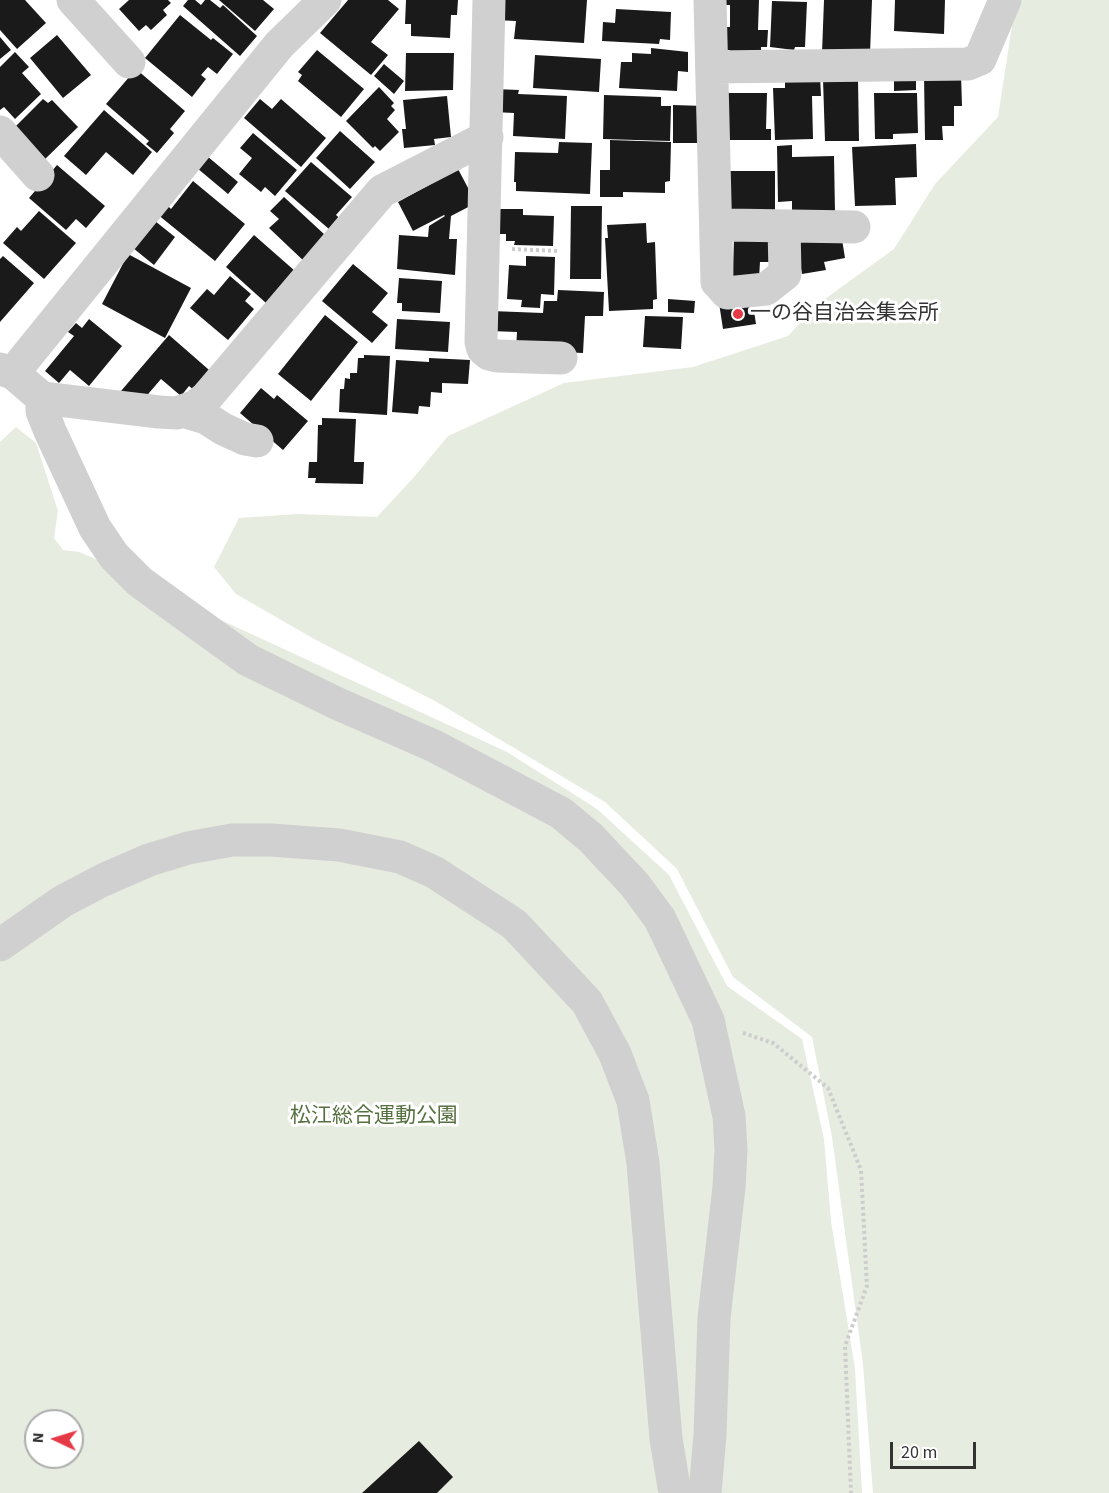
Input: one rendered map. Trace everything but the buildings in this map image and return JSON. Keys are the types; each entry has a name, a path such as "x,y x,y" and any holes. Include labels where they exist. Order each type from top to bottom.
{"street":[{"path":"73,0 129,63"},
{"path":"257,441 245,439 206,418 186,412 159,412 42,398 6,371 279,45 325,0"},
{"path":"489,0 481,342 483,349 497,356 561,358"},
{"path":"710,0 717,282 727,293 766,289 785,274 784,226"},
{"path":"712,67 968,64 980,59 1005,0"},
{"path":"0,132 38,175"},
{"path":"186,412 206,398 382,191 487,136"},
{"path":"728,225 854,227"},
{"path":"42,398 42,411 50,431 95,528 114,556 140,582 248,660 336,703 434,746 561,813 591,838 627,877 660,919 708,1020 729,1116 731,1150 729,1187 714,1318 710,1435 705,1493"},
{"path":"0,945 63,901 112,876 149,860 178,851 232,840 271,840 339,845 400,857 434,872 514,924 586,1002 615,1054 633,1101 643,1163 666,1439 675,1493"}],"path":[{"path":"501,248 559,251"},
{"path":"708,1020 773,1043 828,1088 861,1170 867,1286 845,1346 851,1493"}],"green space":[{"path":"1016,0 1109,0 1109,1493 873,1493 863,1364 832,1137 812,1037 733,977 677,869 605,802 435,701 316,640 236,594 214,567 239,518 298,514 377,517 448,436 564,383 693,367 788,336 818,304 894,249 935,184 998,117"},
{"name":"松江総合運動公園","path":"16,427 36,443 58,511 54,538 63,550 79,552 105,563 184,603 507,752 597,809 669,875 727,986 802,1039 824,1139 831,1221 855,1369 862,1493 0,1493 0,442"}],"place":[{"name":"一の谷自治会集会所","path":"738,314"}]}
